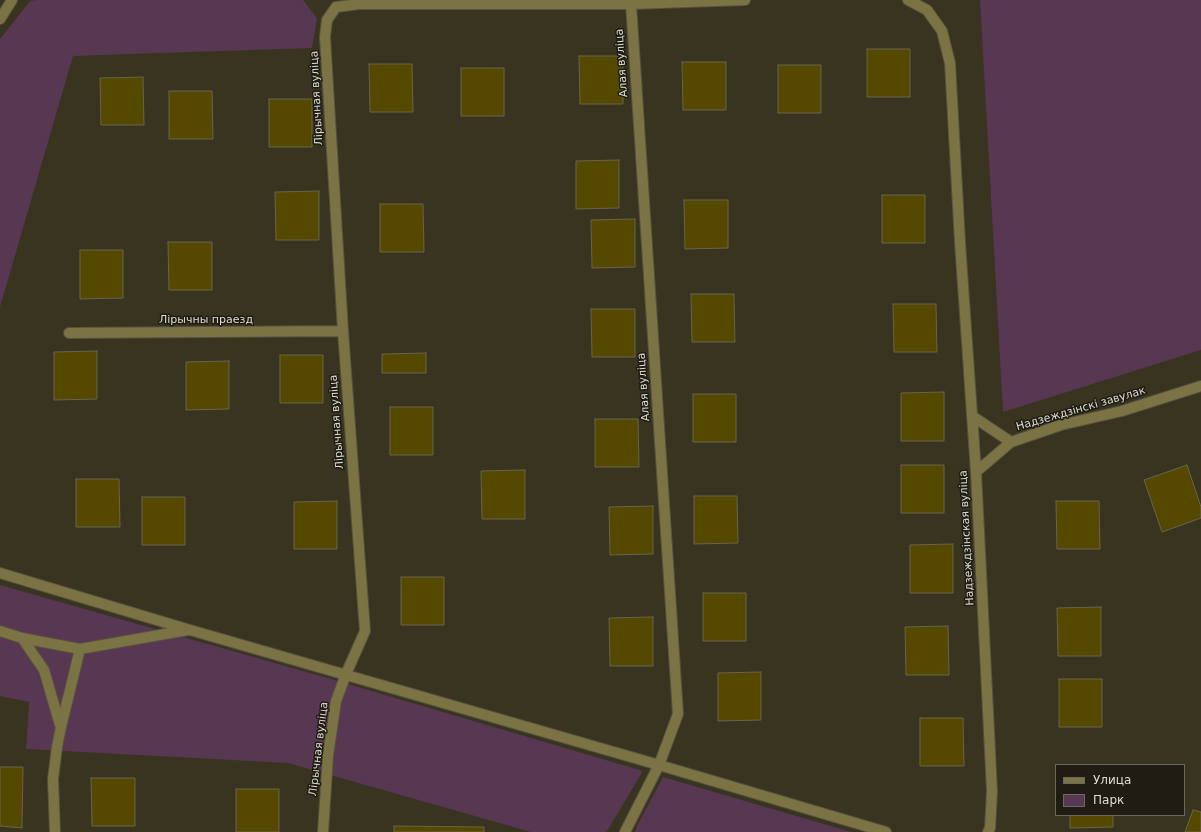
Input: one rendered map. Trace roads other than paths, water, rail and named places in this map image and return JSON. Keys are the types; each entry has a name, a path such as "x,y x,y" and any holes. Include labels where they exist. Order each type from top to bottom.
{"street":[{"path":"0,20 12,0"},
{"path":"333,4 630,4 745,0"},
{"name":"Надзеждзінская вуліца","path":"908,0 927,10 942,30 950,63 960,242 976,472 992,791 990,828 988,832"},
{"name":"Лірычная вуліца","path":"323,832 328,756 336,701 365,631 343,331 325,38 327,20 333,4"},
{"name":"Алая вуліца","path":"625,832 659,765 678,714 630,4"},
{"name":"Лірычны праезд","path":"69,333 343,331"},
{"name":"Надзеждзінскі завулак","path":"976,472 1011,442 1061,425 1122,411 1201,386"},
{"path":"972,416 1011,442"},
{"path":"0,573 190,630 346,674 886,832"},
{"path":"0,631 22,638 80,649 190,630"},
{"path":"22,638 44,670 60,727"},
{"path":"55,832 53,779 60,727 80,649"}]}
